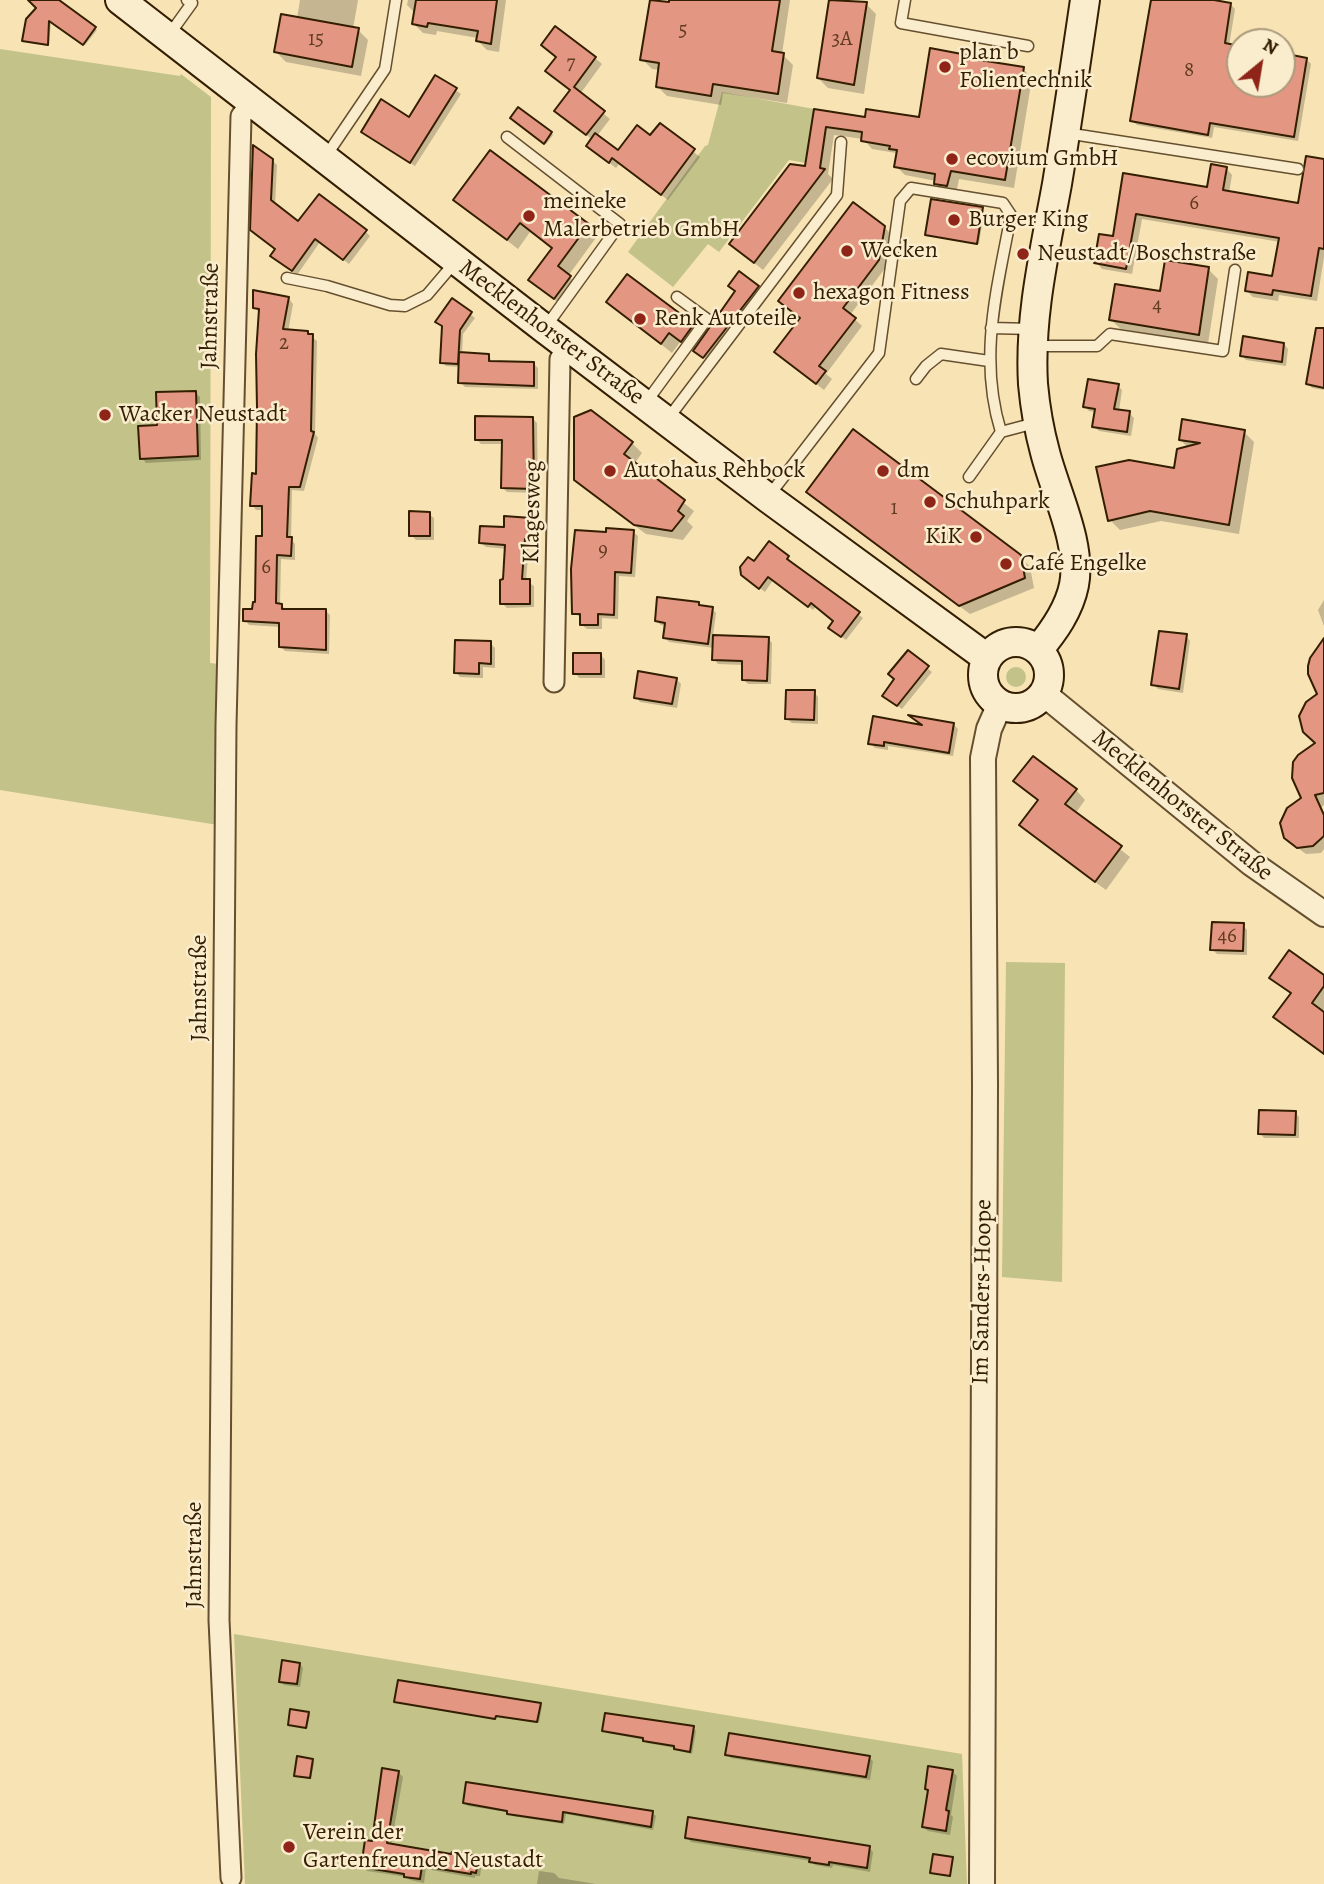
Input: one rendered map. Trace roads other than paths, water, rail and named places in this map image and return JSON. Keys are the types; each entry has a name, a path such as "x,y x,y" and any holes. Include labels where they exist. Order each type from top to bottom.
{"main road":[{"name":"Mecklenhorster Straße","path":"120,0 545,329 768,498 987,658"},
{"path":"1038,650 1055,629 1074,587 1074,554 1038,422 1033,338 1085,0"},
{"path":"1007,643 1029,644 1038,650 1048,666 1049,676 1044,694 1035,703 1023,707 1011,708 1000,704 985,686 983,676 987,658 1007,643"}],"street":[{"name":"Jahnstraße","path":"231,1878 219,1620 226,739 240,116 252,102"},
{"name":"Klagesweg","path":"554,682 560,359 568,346"},
{"name":"Mecklenhorster Straße","path":"1044,694 1251,863 1324,914"},
{"name":"Im Sanders-Hoope","path":"982,1884 984,758 989,729 1000,704"}],"lane":[{"path":"324,160 385,69 396,0"},
{"path":"905,0 901,23 1028,46"},
{"path":"168,36 191,1"},
{"path":"1066,133 1298,169"},
{"path":"507,137 620,224 545,329"},
{"path":"656,412 837,195 841,142"},
{"path":"768,498 879,353 900,201 911,188 1003,203 1011,215 991,328 989,362 993,404 1002,432"},
{"path":"287,278 327,286 390,305 405,306 427,295 456,261"},
{"path":"991,328 1033,338 1097,346 1110,334 1223,351 1235,270"},
{"path":"656,412 707,319 677,297"},
{"path":"916,379 926,366 941,354 989,362"},
{"path":"969,477 1002,432 1038,422"}],"place":[{"name":"plan b Folientechnik","path":"945,67"},
{"name":"ecovium GmbH","path":"952,159"},
{"name":"meineke Malerbetrieb GmbH","path":"529,216"},
{"name":"Burger King","path":"954,220"},
{"name":"Wecken","path":"847,251"},
{"name":"Neustadt/Boschstraße","path":"1023,254"},
{"name":"hexagon Fitness","path":"799,293"},
{"name":"Renk Autoteile","path":"640,319"},
{"name":"Wacker Neustadt","path":"105,415"},
{"name":"Autohaus Rehbock","path":"610,471"},
{"name":"dm","path":"883,471"},
{"name":"Schuhpark","path":"930,502"},
{"name":"KiK","path":"976,537"},
{"name":"Café Engelke","path":"1006,564"},
{"name":"Verein der Gartenfreunde Neustadt","path":"289,1847"}]}
